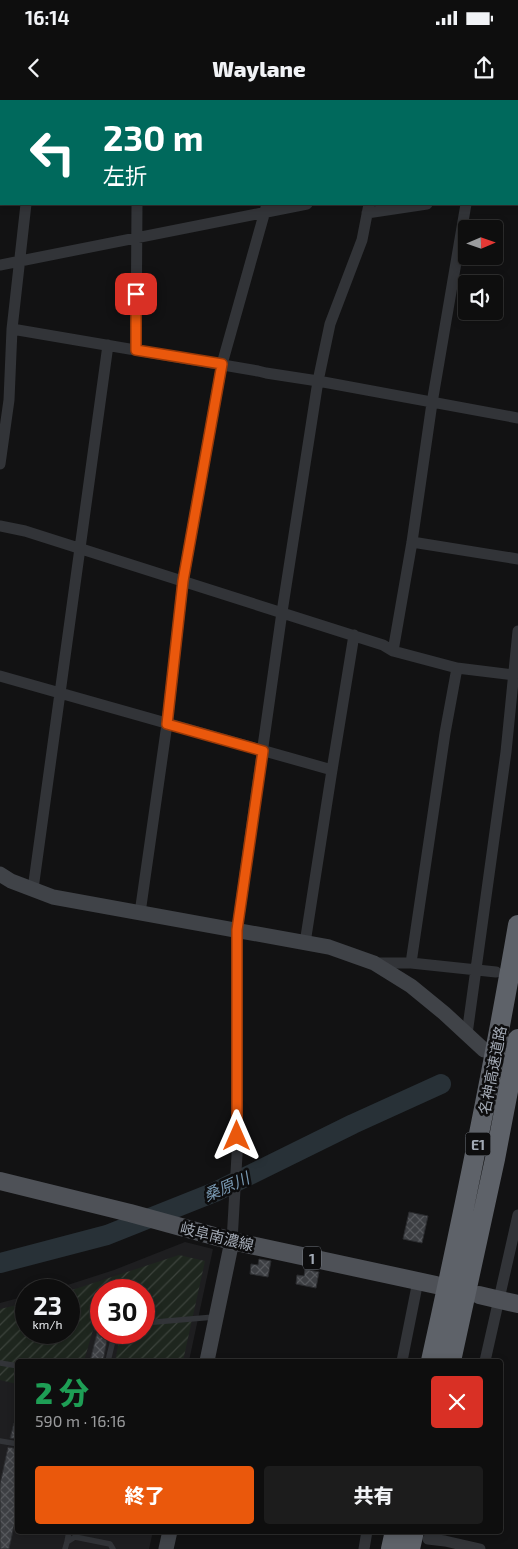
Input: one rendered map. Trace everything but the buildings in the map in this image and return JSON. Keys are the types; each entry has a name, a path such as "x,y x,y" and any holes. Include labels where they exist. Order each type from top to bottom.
{"highway":[{"name":"名神高速道路","path":"431,1359 476,1155 518,925"},
{"name":"名神高速道路","path":"451,1359 495,1159 518,1039"},
{"path":"391,1549 394,1534"}],"main road":[{"name":"岐阜南濃線","path":"0,1180 232,1241 436,1285"},
{"path":"479,1295 518,1304"}],"street":[{"path":"0,464 12,328 26,205"},
{"path":"136,350 137,205"},
{"path":"0,266 265,209 298,205"},
{"path":"207,1359 232,1241 237,1155 237,930 282,612 318,381 330,324 362,240 368,208 412,205"},
{"path":"393,651 466,205"},
{"path":"140,913 167,724 183,581 222,364 265,209"},
{"path":"12,328 518,418"},
{"path":"33,890 108,345"},
{"path":"0,526 25,531 282,612 383,645 393,651 456,668 514,675"},
{"path":"412,542 518,559"},
{"path":"467,1034 506,752 518,631"},
{"path":"305,942 354,635"},
{"path":"410,963 444,733 456,668"},
{"path":"0,676 332,770"},
{"path":"506,752 518,753"},
{"path":"0,874 11,881 52,897 305,942 329,947 374,963 411,986 484,1050"},
{"path":"374,963 410,963 496,972"},
{"path":"485,1359 518,1216"},
{"path":"402,1359 418,1282"},
{"path":"166,1549 169,1534"},
{"path":"364,1549 366,1534"},
{"path":"418,1540 445,1540 480,1549"}],"lane":[{"path":"155,1322 216,1317"},
{"path":"108,1359 112,1344"},
{"path":"0,1363 15,1366"},
{"path":"0,1441 15,1444"},
{"path":"66,1546 75,1536 110,1544 113,1549"}],"shaded area":[{"path":"185,1242 213,1249 189,1359 15,1359 15,1534 152,1534 149,1549 0,1549 0,1303 15,1299 15,1344 80,1344 80,1281 114,1270"},
{"path":"179,1255 205,1261 183,1359 115,1359 118,1344 155,1344 155,1279 106,1279"},
{"path":"90,1284 90,1340 85,1359 15,1359 15,1384 0,1380 0,1309 15,1306 15,1344 80,1344 80,1287"}],"waterway":[{"name":"桑原川","path":"0,1263 107,1235 215,1192 353,1124 441,1084"}],"route":[{"path":"136,294 136,350 222,364 183,581 167,724 263,751 237,930 237,1136"}]}
